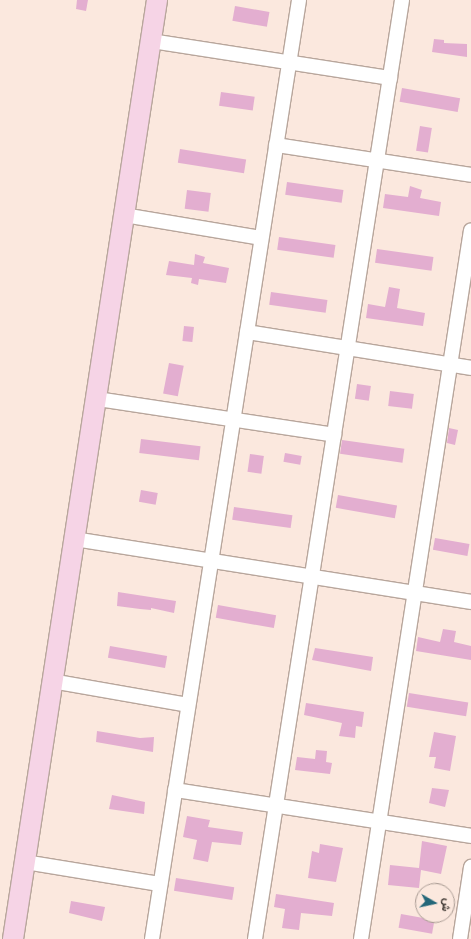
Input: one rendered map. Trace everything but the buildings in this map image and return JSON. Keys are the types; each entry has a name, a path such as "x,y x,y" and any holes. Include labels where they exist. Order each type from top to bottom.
{"street":[{"path":"13,939 157,0"},
{"path":"152,939 299,0"},
{"path":"255,939 402,0"},
{"path":"151,41 390,78"},
{"path":"276,145 471,175"},
{"path":"124,216 261,238"},
{"path":"361,939 471,230"},
{"path":"247,332 348,350 471,368"},
{"path":"97,399 334,435"},
{"path":"74,539 211,562 471,602"},
{"path":"52,681 188,705"},
{"path":"175,790 471,836"},
{"path":"25,862 160,884"},
{"path":"460,939 471,867"}]}
